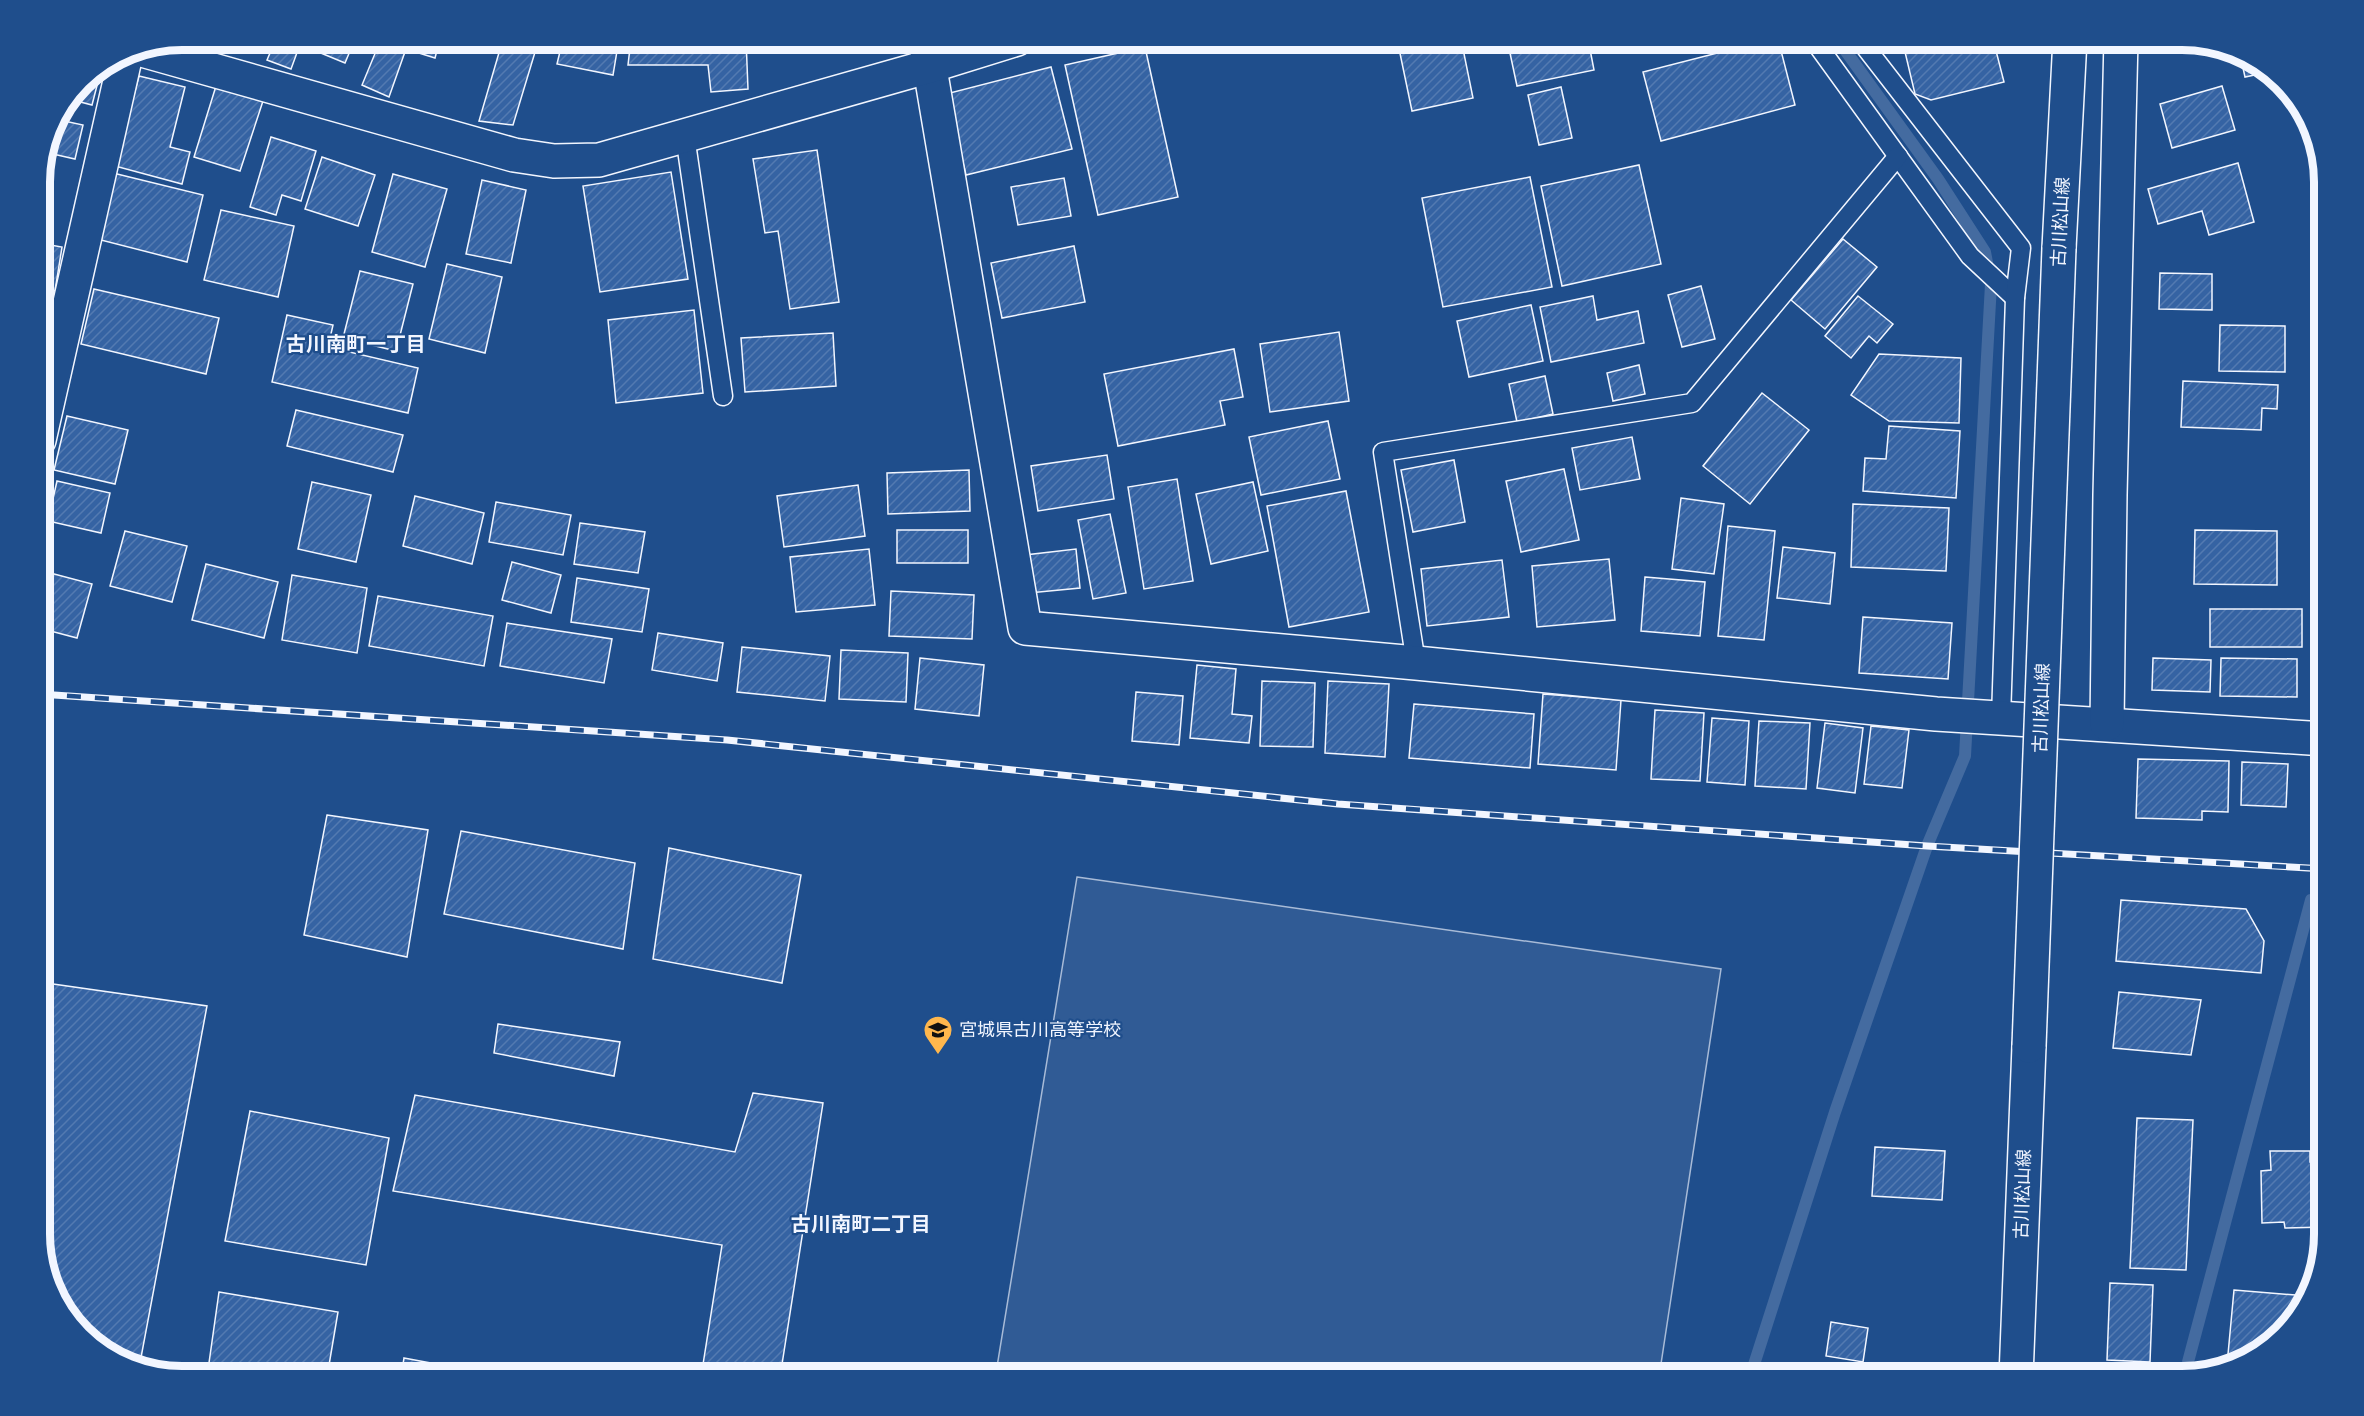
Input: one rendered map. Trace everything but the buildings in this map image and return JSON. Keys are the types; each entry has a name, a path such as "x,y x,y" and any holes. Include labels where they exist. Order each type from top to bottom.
{"street":[{"name":"古川松山線","path":"2016,1366 2059,248 2069,50"},
{"path":"2107,724 2121,50"},
{"path":"152,53 514,155 554,161 599,160 685,136 928,52 1025,628 1416,663 1936,714 2314,738"},
{"path":"50,391 124,63"}],"lane":[{"path":"1821,50 1970,256 2015,298"},
{"path":"1868,50 2021,248 2015,298 1997,718"},
{"path":"685,136 723,396"},
{"path":"1416,663 1383,452 1692,403 1898,156"}],"shaded area":[{"path":"1077,877 1721,969 1661,1366 997,1366"}],"waterway":[{"path":"1754,1366 1835,1112 1927,846 1965,756 1991,284 1985,252 1938,179 1845,50"},
{"path":"2187,1366 2311,900 2314,900"}],"railway":[{"path":"50,695 727,740 1338,804 1927,846 2314,868"}],"place":[{"name":"宮城県古川高等学校","path":"938,1056"}],"district":[{"name":"古川南町一丁目","path":"356,345"},
{"name":"古川南町二丁目","path":"861,1225"}]}
